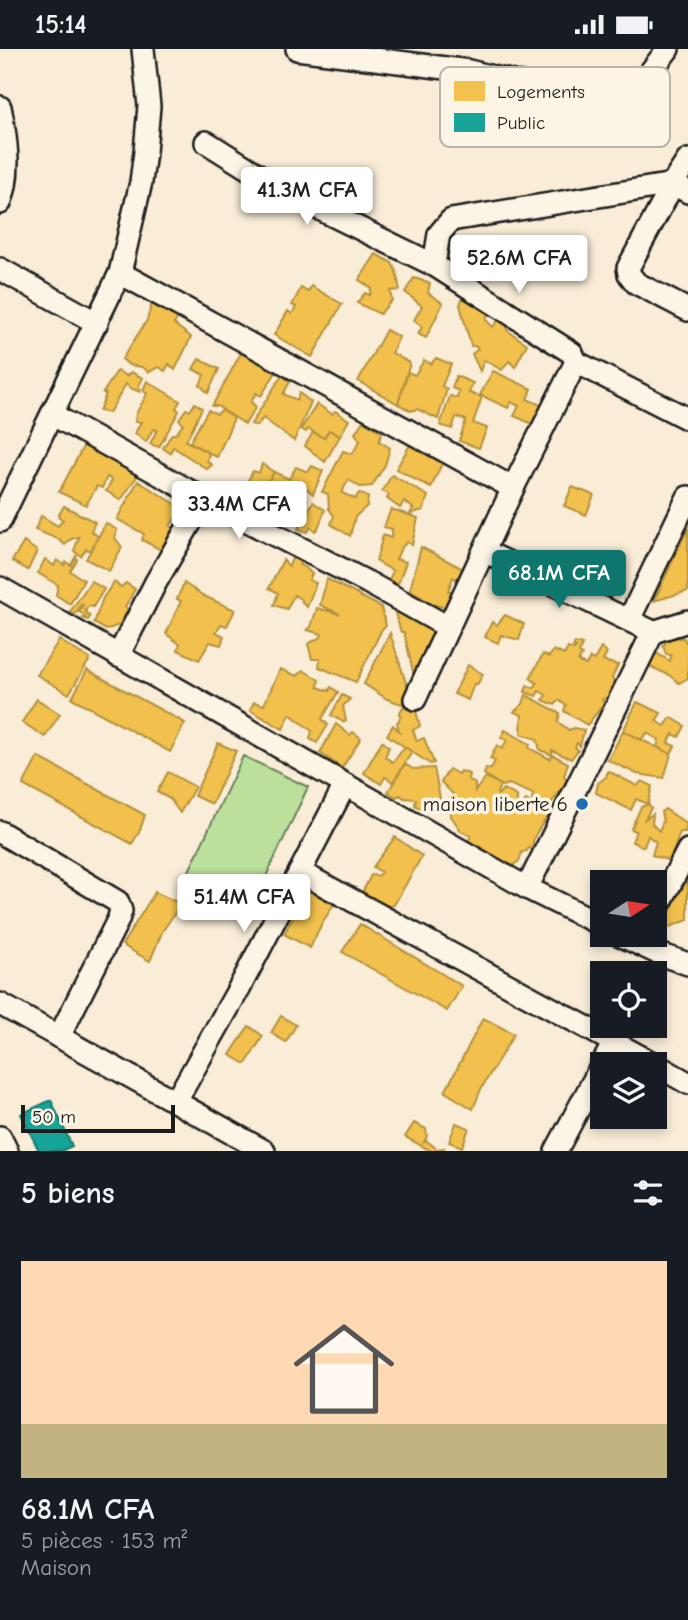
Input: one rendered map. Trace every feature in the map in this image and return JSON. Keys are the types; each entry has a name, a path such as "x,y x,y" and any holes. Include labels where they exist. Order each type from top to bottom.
{"street":[{"path":"0,521 120,273 141,182 145,152 149,106 143,49"},
{"path":"297,49 440,67"},
{"path":"654,67 668,49"},
{"path":"0,203 5,192 7,173 1,112"},
{"path":"206,142 289,194 434,265 572,353 576,362 688,419"},
{"path":"434,265 439,234 451,219 683,177"},
{"path":"683,177 628,268 628,274 636,283 688,310"},
{"path":"0,269 97,323"},
{"path":"120,273 513,488"},
{"path":"415,699 513,488 576,362"},
{"path":"53,415 204,499 367,582 448,627"},
{"path":"629,620 688,497"},
{"path":"118,656 156,582 204,499"},
{"path":"484,551 653,632 688,622"},
{"path":"0,588 527,888 590,919"},
{"path":"527,888 653,632"},
{"path":"176,1101 242,983 345,785"},
{"path":"0,832 118,902 121,911 59,1037"},
{"path":"667,890 688,850"},
{"path":"300,872 632,1052"},
{"path":"657,947 688,964"},
{"path":"0,1004 176,1101 253,1148"},
{"path":"556,1151 614,1042"},
{"path":"667,1071 688,1083"},
{"path":"0,1137 6,1151"}],"green space":[{"path":"243,756 308,787 246,919 181,888"}],"building: Logements":[{"path":"376,254 392,263 400,290 390,291 392,300 380,314 357,303 365,293 370,295 371,288 359,280"},
{"path":"414,278 430,283 428,293 443,303 426,338 418,334 422,327 414,320 422,306 405,292"},
{"path":"311,286 342,304 312,357 274,335 288,311 292,314 296,307 292,305 301,288 308,292"},
{"path":"468,297 490,308 486,320 493,327 501,317 508,318 507,330 527,344 515,367 509,361 502,370 484,360 480,371 472,354 478,349 471,346 460,305 462,299"},
{"path":"153,300 179,316 174,324 191,337 175,370 169,364 165,371 159,367 149,372 142,367 129,365 122,359 147,320"},
{"path":"386,330 399,337 392,353 410,363 398,404 358,381"},
{"path":"241,353 276,372 261,396 256,393 251,402 256,407 245,424 217,406 212,406"},
{"path":"436,358 451,364 442,386 447,389 438,419 398,404 408,372 415,375 424,360 431,364"},
{"path":"199,359 219,369 208,393 200,385 204,375 193,369"},
{"path":"117,371 127,376 131,372 143,378 138,387 140,392 126,384 109,413 99,411 106,394 103,393"},
{"path":"493,371 532,389 527,399 543,406 535,425 514,416 519,406 511,402 508,408 480,395"},
{"path":"282,375 290,382 283,394 297,400 299,393 311,402 294,441 263,418 257,426 251,424"},
{"path":"456,376 473,383 469,393 482,397 473,423 487,428 479,448 459,441 466,420 456,417 452,429 440,425 450,396 457,398 459,391 452,388"},
{"path":"147,381 180,401 176,408 179,411 159,447 150,444 157,430 153,429 146,442 135,433 141,422 135,422 136,414 147,394 143,390"},
{"path":"195,403 202,408 186,441 209,453 207,461 212,465 207,469 173,447 170,453 163,448 183,424 179,419 186,409 190,411"},
{"path":"317,404 332,414 335,411 349,420 340,436 329,430 324,438 308,429 306,432 301,429"},
{"path":"208,410 217,414 222,410 234,418 217,457 190,442"},
{"path":"363,421 382,432 379,441 390,448 385,465 372,486 360,487 349,480 345,486 342,493 355,499 359,493 368,497 367,506 355,517 350,536 331,524 334,516 329,509 328,494 322,492 343,451 352,454 360,441 355,433"},
{"path":"329,430 340,436 325,462 305,446 313,432 324,438"},
{"path":"411,443 443,461 431,488 396,469"},
{"path":"91,444 140,472 121,500 106,491 112,480 107,477 102,488 97,486 86,505 59,492 84,445"},
{"path":"262,464 274,472 254,505 235,491 240,484 245,486 253,471 259,473"},
{"path":"312,466 323,471 313,494 306,488 301,496 307,500 300,509 290,504 283,512 267,505 264,512 254,505 274,472 289,479 296,467 308,472"},
{"path":"392,475 428,496 423,510 410,514 413,508 404,501 400,508 387,499 389,495 382,491"},
{"path":"138,481 182,508 170,526 173,528 161,550 142,540 144,534 117,519"},
{"path":"572,487 594,495 586,515 564,506"},
{"path":"313,502 325,510 318,528 315,531 311,527 307,532 298,529"},
{"path":"64,506 95,522 91,531 98,536 91,551 86,549 81,556 74,551 79,537 71,539 65,545 58,539 35,530 41,516 58,526 63,520 58,516"},
{"path":"391,509 418,518 412,545 407,542 396,559 406,562 398,584 389,580 393,571 376,561 383,535 391,538 392,529 384,527"},
{"path":"106,523 117,530 115,538 122,547 109,571 86,559"},
{"path":"688,528 688,591 654,601"},
{"path":"24,542 37,551 28,570 12,561"},
{"path":"421,547 469,572 463,584 453,577 448,591 456,591 450,609 432,604 410,590"},
{"path":"294,553 302,558 299,565 312,574 309,580 316,583 307,607 294,595 287,609 274,605 278,593 269,588 283,560 289,566"},
{"path":"76,556 77,560 70,571 84,580 70,604 56,595 58,585 38,573 45,559 54,566 57,560 64,565 66,562 71,565"},
{"path":"327,579 381,607 386,626 382,629 356,682 319,667 320,659 312,659 308,644 322,634 307,630 311,627 317,608 340,614 320,605"},
{"path":"91,581 104,589 93,607 89,606 85,610 90,617 88,620 79,612 83,605 81,604 75,615 70,612"},
{"path":"114,582 121,587 126,583 135,589 125,607 129,610 119,625 106,630 94,623 103,598"},
{"path":"184,583 204,596 235,610 227,626 221,624 216,632 224,636 221,645 210,642 199,660 178,650 180,644 166,634 181,601 177,599"},
{"path":"393,607 442,633 416,685 404,632 401,632"},
{"path":"505,615 524,624 519,640 501,635 498,643 485,637 492,622 497,625"},
{"path":"390,633 414,708 387,699 364,684"},
{"path":"670,637 684,638 688,646 688,678 679,683 649,666 656,653 670,661 671,655 666,654 663,646"},
{"path":"59,640 90,659 69,694 37,675"},
{"path":"575,643 582,645 579,653 582,655 578,662 586,665 590,658 594,660 601,648 607,653 603,661 618,665 612,678 616,685 609,696 602,700 604,704 587,725 564,711 566,705 558,700 555,705 543,700 546,695 539,691 536,696 525,692 527,685 534,688 537,683 530,678 543,654 549,657 554,650 564,655 568,648 576,648 573,647"},
{"path":"468,665 483,674 477,685 474,684 468,700 454,694"},
{"path":"280,669 297,676 303,670 319,680 318,687 329,691 331,687 338,692 322,719 328,725 317,743 310,739 312,731 290,714 283,729 250,710 254,702 264,705"},
{"path":"87,670 185,723 170,752 72,698"},
{"path":"342,695 350,699 343,706 346,721 343,722 331,715"},
{"path":"526,695 560,713 558,722 569,730 584,730 580,746 577,743 575,747 578,750 571,759 552,750 552,755 540,750 537,739 521,734 522,715 514,712 523,704"},
{"path":"37,699 60,714 45,737 22,722"},
{"path":"637,702 661,713 656,721 665,726 671,717 685,726 679,737 673,734 668,743 675,746 671,754 657,747 659,740 647,733 641,740 623,731"},
{"path":"403,707 416,711 420,726 413,730 417,741 424,738 434,763 430,764 387,735 393,725 399,731 397,723"},
{"path":"336,724 350,735 353,732 361,738 342,768 320,753"},
{"path":"505,730 530,744 529,748 550,759 553,755 568,763 564,776 568,781 548,807 532,800 533,794 509,784 502,786 484,774 486,769 491,769 495,761 490,759 497,745 502,749 507,740 501,738"},
{"path":"623,731 671,754 664,778 637,774 608,760"},
{"path":"382,741 389,747 385,757 393,762 405,747 412,752 393,782 385,777 381,784 364,773"},
{"path":"218,743 236,751 212,804 194,796"},
{"path":"38,757 145,815 132,844 23,785"},
{"path":"405,764 413,769 434,768 441,803 423,810 415,805 416,799 400,795 396,797 388,792"},
{"path":"449,769 458,774 460,771 469,774 468,779 475,784 475,791 486,777 500,785 498,795 503,789 517,796 517,804 523,805 526,800 533,804 532,810 535,813 538,805 550,816 534,837 532,849 528,848 522,852 519,861 512,866 467,843 471,836 461,831 451,816 449,802 453,794 441,782"},
{"path":"608,771 637,786 642,781 652,786 648,804 636,799 631,810 596,793 598,783 606,777"},
{"path":"168,772 195,787 180,813 170,799 157,792"},
{"path":"648,804 651,808 645,819 653,814 652,824 659,831 663,821 661,812 665,809 687,824 685,832 680,832 670,861 652,855 656,842 648,836 644,847 632,842 636,831 631,829 641,807"},
{"path":"395,837 422,856 394,905 384,908 362,893 371,875 378,876 381,872 373,867"},
{"path":"688,880 688,920 667,928 667,908"},
{"path":"308,888 335,903 310,948 284,934"},
{"path":"155,892 181,904 162,932 150,961 122,945"},
{"path":"360,924 462,986 447,1011 342,952"},
{"path":"281,1016 296,1025 286,1042 271,1033"},
{"path":"483,1018 514,1034 481,1089 473,1109 445,1092"},
{"path":"249,1026 263,1036 246,1064 230,1055"},
{"path":"414,1123 426,1129 424,1142 427,1141 437,1149 444,1148 442,1151 431,1151 405,1137"},
{"path":"456,1123 469,1128 462,1147 449,1142"}],"building: Public":[{"path":"51,1100 72,1146 61,1151 39,1151 21,1114"}],"place":[{"name":"maison liberte 6","path":"582,804"}]}
